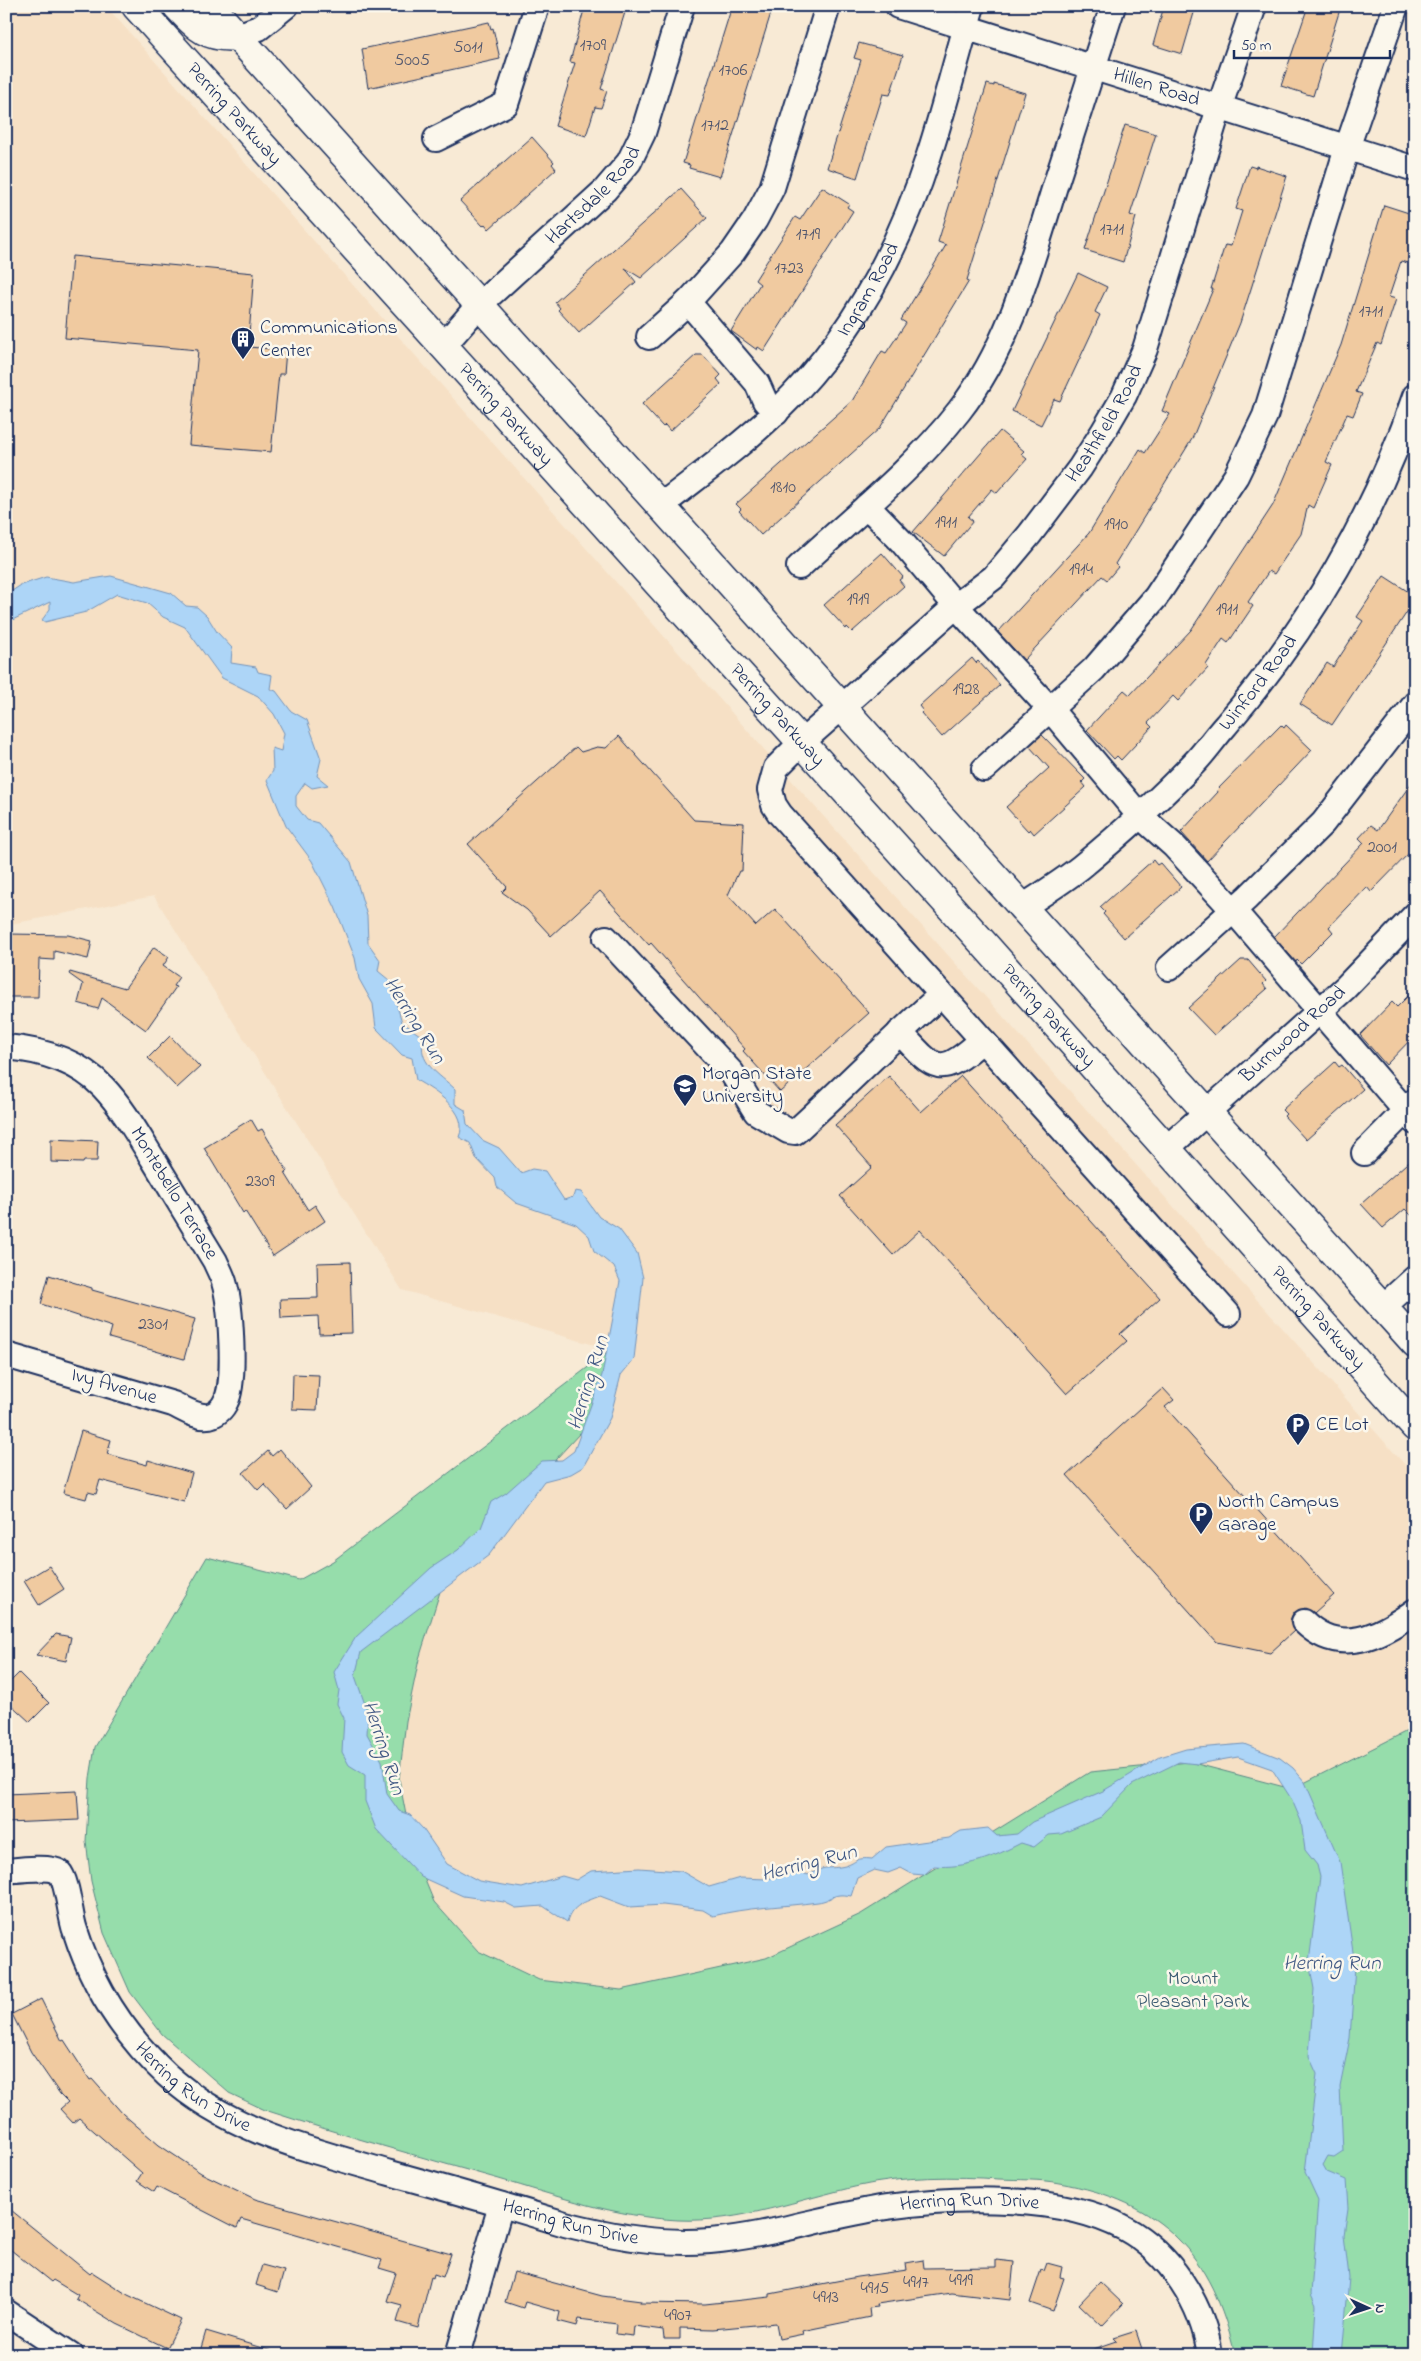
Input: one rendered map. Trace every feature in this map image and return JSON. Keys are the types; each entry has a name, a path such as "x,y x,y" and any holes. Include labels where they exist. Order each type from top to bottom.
{"main road":[{"name":"Perring Parkway","path":"136,6 977,936 1415,1427"},
{"path":"177,6 191,21 207,33 220,38 237,36"},
{"path":"210,6 662,505 1205,1113 1415,1343"}],"street":[{"path":"237,36 259,28 286,6"},
{"path":"436,139 506,104 537,6"},
{"name":"Hartsdale Road","path":"444,345 479,305 605,190 629,162 643,133 682,6"},
{"path":"649,337 688,302 734,252 755,220 772,188 828,6"},
{"name":"Hillen Road","path":"898,6 969,16 1093,68 1415,169"},
{"path":"799,567 867,506 930,444 960,411 982,376 1022,293 1113,6"},
{"name":"Heathfield Road","path":"1228,1314 981,1040 774,805 770,790 776,768 801,743 956,606 994,577 1030,534 1080,468 1124,396 1145,349 1219,108 1254,6"},
{"path":"984,769 1094,669 1156,597 1236,476 1265,416 1347,148 1396,6"},
{"name":"Ingram Road","path":"662,505 776,413 829,354 861,308 883,268 914,200 969,16"},
{"path":"688,302 757,384 765,401 776,413"},
{"name":"Winford Road","path":"1022,908 1079,868 1139,815 1198,759 1252,694 1311,612 1341,561 1389,462 1415,396"},
{"path":"867,506 902,542 956,606 1050,709 1139,815 1174,846 1234,911 1318,1011 1411,1111 1364,1152"},
{"path":"1169,968 1234,911 1323,823 1415,704"},
{"name":"Burnwood Road","path":"1166,1150 1345,988 1415,915"},
{"path":"606,938 732,1074 756,1112 788,1131 795,1132 843,1090 900,1032 941,995"},
{"path":"900,1032 926,1060 940,1066 956,1063 981,1040"},
{"name":"Montebello Terrace","path":"6,1047 28,1049 49,1054 73,1066 102,1086 122,1110 215,1261 224,1282 231,1330 232,1357 227,1400 220,1410"},
{"path":"1383,1306 1415,1278"},
{"name":"Ivy Avenue","path":"6,1355 173,1404 199,1416 210,1416 220,1410"},
{"path":"1304,1622 1321,1636 1332,1640 1352,1641 1387,1628 1415,1611"},
{"name":"Herring Run Drive","path":"6,1871 51,1869 58,1872 63,1879 71,1918 82,1951 97,1986 130,2037 151,2060 198,2100 220,2114 276,2140 605,2234 655,2242 684,2243 745,2238 853,2214 920,2203 989,2201 1061,2208 1094,2216 1124,2228 1146,2242 1164,2259 1182,2281 1194,2303 1210,2355"},
{"path":"458,2355 501,2205"},
{"path":"6,2312 71,2355"}],"shaded area":[{"name":"Morgan State University","path":"6,6 106,6 808,799 1415,1476 1415,1727 1292,1789 861,1914 766,1958 621,1990 539,1980 478,1951 434,1902 413,1851 399,1779 406,1721 419,1659 443,1582 612,1350 402,1290 154,896 6,925"}],"green space":[{"name":"Mount Pleasant Park","path":"612,1349 602,1409 443,1582 419,1659 406,1721 399,1779 413,1851 434,1902 478,1951 539,1980 621,1990 766,1958 861,1914 1090,1772 1189,1762 1292,1789 1415,1727 1415,2355 1235,2355 1225,2319 1212,2288 1196,2261 1177,2238 1154,2219 1127,2203 1095,2191 1044,2181 964,2177 929,2178 893,2180 859,2186 769,2209 724,2218 678,2220 632,2215 565,2199 265,2110 229,2093 162,2034 130,1992 104,1933 91,1881 86,1841 90,1778 95,1747 207,1557 299,1580 333,1561"}],"water":[{"name":"Herring Run","path":"111,576 171,593 186,606 197,607 207,616 217,632 232,648 231,663 256,667 258,672 272,675 270,689 276,691 291,711 307,720 321,759 317,776 328,785 312,788 305,783 296,796 296,806 307,820 318,823 351,862 367,916 368,943 380,960 378,971 389,980 402,1022 424,1038 422,1046 426,1061 436,1073 455,1089 455,1104 465,1110 467,1124 482,1140 499,1148 521,1173 532,1169 545,1171 564,1200 573,1197 575,1191 581,1192 599,1217 619,1229 637,1253 643,1278 634,1359 621,1375 610,1418 583,1467 571,1474 544,1481 489,1555 361,1652 355,1676 368,1713 367,1734 382,1761 387,1794 399,1811 410,1815 423,1829 447,1864 479,1881 522,1888 562,1876 576,1880 591,1871 639,1868 681,1871 709,1887 740,1878 767,1879 798,1872 809,1875 824,1868 845,1866 859,1859 872,1859 886,1847 949,1838 961,1831 988,1828 997,1836 1017,1834 1032,1822 1103,1791 1160,1757 1186,1749 1244,1744 1280,1758 1293,1768 1305,1782 1340,1862 1355,1966 1350,2038 1340,2087 1343,2151 1334,2157 1328,2156 1323,2165 1327,2172 1346,2180 1348,2208 1344,2235 1349,2278 1342,2355 1313,2355 1316,2305 1311,2294 1318,2200 1305,2172 1317,2074 1309,2056 1314,1989 1309,1962 1320,1877 1317,1865 1305,1850 1301,1821 1292,1800 1272,1769 1238,1757 1197,1764 1179,1762 1132,1785 1101,1817 1061,1834 1049,1835 1034,1847 1021,1843 1000,1853 968,1864 934,1866 924,1875 912,1874 901,1868 888,1873 874,1870 857,1878 851,1896 840,1895 818,1902 752,1909 713,1916 703,1910 663,1905 629,1907 600,1896 584,1902 576,1908 569,1916 567,1922 543,1906 516,1908 504,1902 463,1896 421,1877 376,1829 365,1801 365,1775 349,1765 342,1752 344,1718 337,1704 339,1690 334,1672 356,1637 431,1568 458,1550 481,1528 491,1502 506,1493 542,1461 562,1460 574,1451 602,1375 620,1281 614,1267 594,1251 589,1236 576,1224 516,1203 497,1187 495,1178 476,1158 470,1143 459,1137 460,1119 449,1103 416,1080 412,1058 402,1055 376,1028 373,1004 359,979 355,958 335,907 312,861 286,826 267,780 273,771 272,748 281,751 284,733 274,714 258,696 222,678 185,627 163,617 147,603 117,594 86,612 45,622 42,620 50,609 50,602 6,623 6,595 21,585 46,577 74,582"}],"building":[{"path":"585,6 627,6 601,89 607,91 601,108 595,107 586,136 555,126 575,63 570,62"},
{"path":"732,6 749,6 771,13 720,177 689,168 690,165 683,163"},
{"path":"1164,6 1196,6 1182,54 1153,45"},
{"path":"1308,6 1341,6 1313,96 1281,86"},
{"path":"489,22 491,29 493,28 500,59 368,88 362,49"},
{"path":"859,43 903,55 890,95 883,94 857,178 827,168 861,60 854,58"},
{"path":"987,84 994,86 994,84 1025,93 967,280 969,281 880,428 761,535 739,511 741,509 736,504 852,401 882,351 886,353 906,323 901,320 946,245 938,242"},
{"path":"1125,125 1156,134 1130,215 1136,217 1123,262 1085,250"},
{"path":"532,137 554,162 552,164 556,169 489,229 485,224 483,226 460,201"},
{"path":"1250,166 1256,168 1256,166 1287,176 1240,323 1192,439 1115,564 1118,567 1107,580 1102,576 1024,660 998,632 1089,533 1140,449 1145,453 1170,414 1162,411 1213,289 1211,289 1225,245 1231,246 1242,211 1236,209"},
{"path":"822,187 849,204 847,207 853,211 764,351 758,347 757,350 731,331 760,284 755,280 795,217 800,220"},
{"path":"681,189 707,218 641,278 625,268 636,282 579,333 558,310 560,308 555,302"},
{"path":"1384,205 1415,215 1415,236 1407,263 1401,261 1389,297 1396,299 1381,345 1377,343 1356,392 1362,394 1353,416 1347,414 1326,462 1332,465 1313,508 1308,505 1301,534 1274,574 1269,571 1248,602 1253,606 1228,643 1223,639 1206,665 1208,668 1178,701 1173,696 1148,723 1152,727 1121,760 1117,756 1114,759 1087,730 1124,690 1130,695 1191,630 1273,505 1341,345"},
{"name":"Communications Center","path":"72,256 254,273 248,347 286,350 284,374 279,374 271,452 189,445 198,350 65,338"},
{"path":"1078,273 1107,287 1095,312 1100,315 1060,401 1054,399 1041,425 1012,411"},
{"path":"696,355 703,355 721,375 717,379 721,384 670,431 665,425 663,427 642,404"},
{"path":"1000,431 1024,451 1021,454 1027,459 997,493 992,489 968,517 973,521 944,556 913,532"},
{"path":"882,553 903,577 899,580 904,586 852,632 847,627 846,629 824,605"},
{"path":"1384,576 1415,596 1415,600 1332,725 1300,704 1327,663 1333,667 1363,621 1357,617"},
{"path":"972,658 976,663 978,661 1000,685 942,737 921,713 923,711 919,706"},
{"path":"1281,725 1284,728 1286,725 1312,750 1207,861 1181,832 1218,792 1217,790"},
{"path":"1042,735 1085,779 1082,782 1086,787 1034,834 1030,829 1028,831 1006,807 1049,768 1029,746"},
{"path":"619,736 694,820 744,823 742,871 739,871 728,895 756,926 775,909 869,1013 780,1092 743,1051 745,1049 651,943 649,945 600,891 551,936 527,910 502,892 507,887 468,844 576,747 581,752 597,747 606,748"},
{"path":"1415,778 1415,847 1371,892 1367,887 1329,927 1333,932 1301,964 1297,960 1296,962 1274,937 1364,843 1359,838 1371,825 1378,830"},
{"path":"1153,860 1157,865 1160,863 1181,887 1124,938 1103,914 1105,912 1100,907"},
{"path":"10,934 68,935 92,941 88,959 54,951 54,960 39,959 38,997 10,997 6,996 6,941 9,941"},
{"path":"154,947 169,957 163,966 179,977 173,986 176,987 146,1030 102,998 98,1009 78,1003 83,984 69,974 70,972 125,988"},
{"path":"1241,960 1248,960 1266,981 1263,984 1267,989 1214,1035 1188,1008"},
{"path":"1415,989 1415,1035 1386,1065 1360,1035 1392,1002 1397,1007"},
{"path":"170,1036 200,1067 177,1088 148,1058"},
{"path":"1335,1062 1339,1067 1342,1065 1363,1089 1306,1140 1284,1116 1286,1114 1282,1110"},
{"path":"889,1076 921,1112 961,1076 1160,1298 1120,1334 1127,1341 1067,1394 920,1230 893,1255 840,1196 872,1167 835,1125"},
{"path":"251,1119 258,1131 262,1129 287,1171 285,1173 308,1210 315,1205 325,1221 273,1256 245,1211 243,1213 204,1148"},
{"path":"51,1139 98,1141 97,1161 84,1161 83,1163 51,1162"},
{"path":"1415,1156 1415,1219 1405,1209 1383,1228 1361,1204"},
{"path":"350,1262 352,1333 319,1334 318,1316 281,1318 280,1299 318,1298 317,1263"},
{"path":"49,1275 92,1288 92,1290 195,1319 184,1359 109,1338 112,1327 41,1304"},
{"path":"293,1374 319,1375 317,1410 292,1409"},
{"name":"North Campus Garage","path":"1163,1388 1174,1400 1165,1407 1334,1595 1314,1613 1305,1608 1293,1613 1290,1621 1294,1631 1270,1653 1217,1642 1067,1475"},
{"path":"81,1431 111,1440 107,1454 147,1465 148,1460 192,1473 184,1502 100,1480 96,1494 88,1492 86,1499 63,1493"},
{"path":"280,1449 311,1487 287,1509 264,1484 258,1490 243,1473 268,1451 272,1456"},
{"path":"49,1566 64,1589 39,1605 24,1581"},
{"path":"56,1634 71,1637 66,1661 36,1655"},
{"path":"19,1673 49,1703 30,1722 6,1700 6,1686"},
{"path":"77,1791 79,1820 6,1823 6,1794"},
{"path":"41,1999 62,2041 64,2040 90,2080 92,2079 123,2114 159,2145 201,2173 255,2199 451,2254 443,2277 434,2274 433,2278 431,2277 418,2328 397,2322 402,2305 387,2301 396,2273 379,2268 382,2260 241,2219 237,2228 157,2187 154,2192 137,2181 142,2173 79,2118 73,2123 60,2109 68,2102 60,2094 31,2052 12,2014"},
{"path":"6,2206 90,2274 92,2272 128,2295 181,2320 167,2348 117,2324 76,2299 78,2295 53,2280 51,2282 6,2246"},
{"path":"923,2260 924,2268 996,2267 996,2260 1014,2262 1010,2300 951,2293 877,2304 878,2307 869,2308 870,2317 802,2331 803,2334 779,2339 776,2323 713,2329 680,2328 680,2339 664,2339 663,2330 634,2326 633,2336 616,2334 617,2324 579,2319 577,2326 558,2321 560,2312 525,2302 523,2308 505,2302 514,2272 602,2296 641,2301 640,2303 705,2304 770,2297 770,2294 857,2277 907,2270 906,2263"},
{"path":"1047,2263 1062,2267 1060,2277 1064,2278 1053,2311 1030,2303 1041,2270 1044,2271"},
{"path":"262,2265 284,2271 278,2292 256,2285"},
{"path":"1100,2282 1123,2304 1102,2326 1079,2304"},
{"path":"206,2331 272,2351 272,2355 199,2355"},
{"path":"1136,2331 1144,2355 1085,2355 1085,2352 1117,2341 1114,2338"}],"place":[{"name":"Communications Center","path":"243,360"},
{"name":"Morgan State University","path":"685,1107"},
{"name":"CE Lot","path":"1298,1446"},
{"name":"North Campus Garage","path":"1201,1535"}]}
